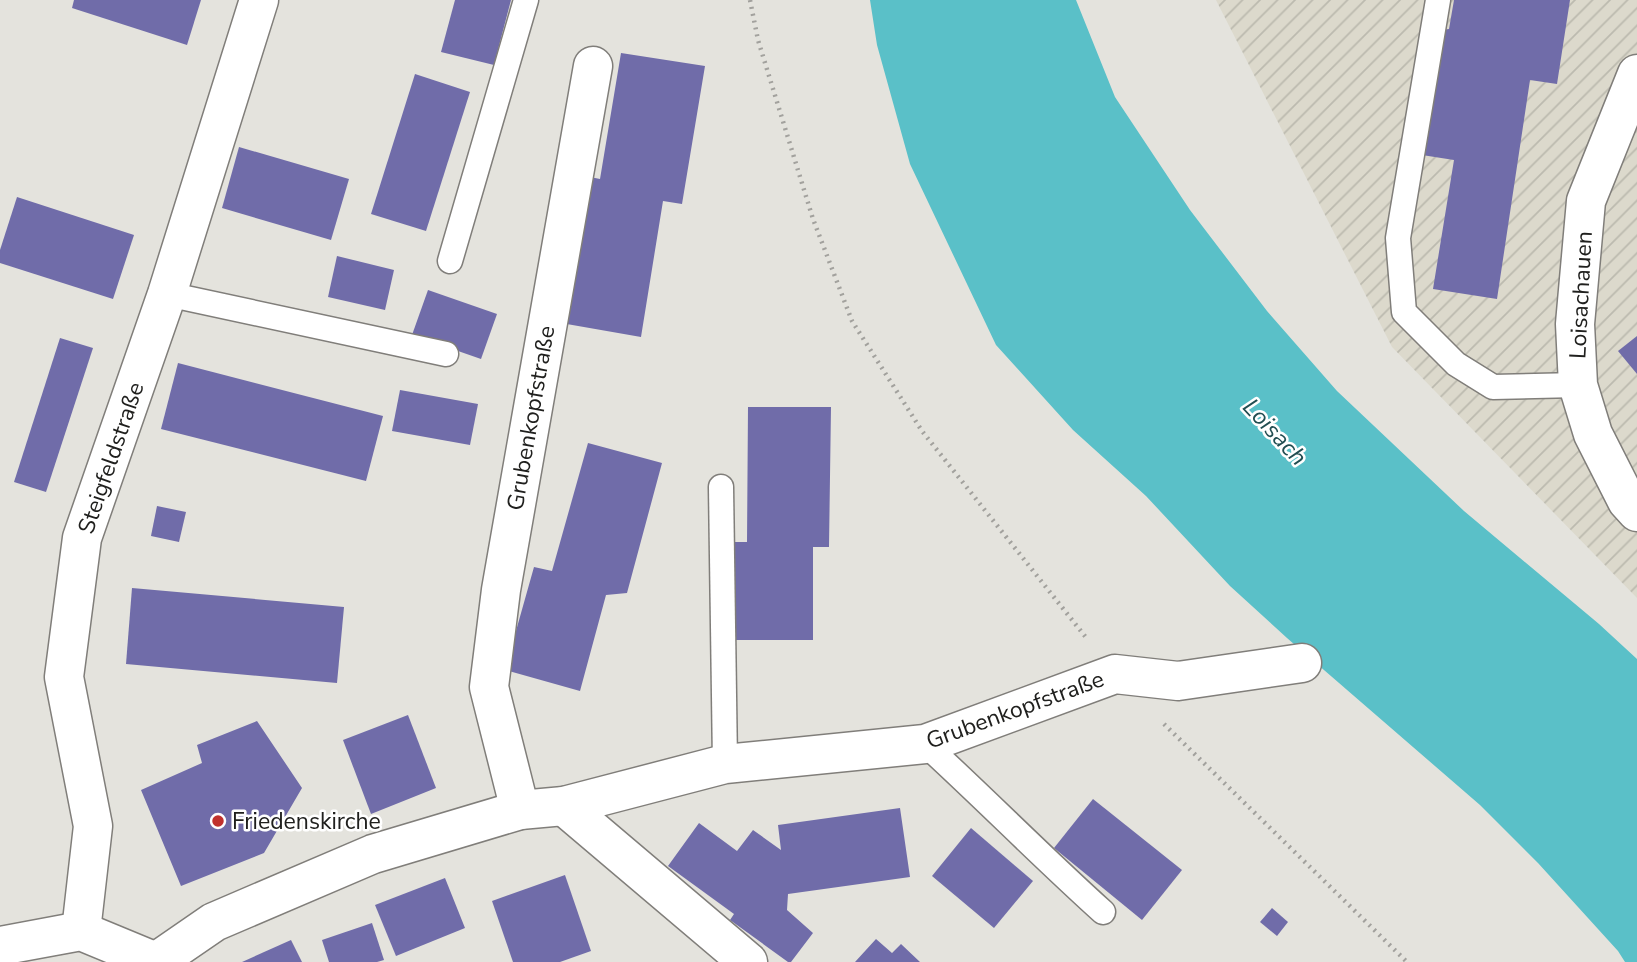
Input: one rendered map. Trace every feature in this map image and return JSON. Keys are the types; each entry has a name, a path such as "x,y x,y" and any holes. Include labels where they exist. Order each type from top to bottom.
{"street":[{"name":"Steigfeldstraße","path":"81,931 93,826 64,677 82,538 167,294 259,0"},
{"name":"Grubenkopfstraße","path":"520,810 489,687 501,590 593,66"},
{"name":"Loisachauen","path":"1636,80 1586,201 1575,324 1578,385 1593,434 1627,501 1637,512"},
{"name":"Grubenkopfstraße","path":"156,962 214,922 361,860 520,810 565,806 725,764 925,744 1115,674 1178,681 1302,663"},
{"path":"565,806 748,962"},
{"path":"0,946 81,931 156,962"}],"lane":[{"path":"450,261 526,0"},
{"path":"1438,0 1398,238 1404,312 1456,364 1493,387 1578,385"},
{"path":"167,294 446,354"},
{"path":"721,487 725,764"},
{"path":"925,744 987,800 1031,847 1103,912"}],"path":[{"path":"750,0 758,40 813,219 852,321 922,431 1115,674"},
{"path":"1159,719 1407,962"}],"shaded area":[{"path":"1216,0 1637,0 1637,598 1392,347"}],"water":[{"name":"Loisach","path":"870,0 1076,0 1115,97 1190,210 1267,311 1337,391 1464,511 1637,659 1637,962 1625,962 1538,863 1480,805 1230,586 1146,496 1073,430 996,345 910,164 877,45"}],"building":[{"path":"74,0 201,0 187,45 72,8"},
{"path":"455,0 511,0 494,65 441,52"},
{"path":"1454,0 1570,0 1557,84 1530,80 1497,299 1433,289 1454,160 1422,155 1441,30 1449,29"},
{"path":"621,53 705,66 682,204 663,201 641,337 561,323 585,176 600,179"},
{"path":"415,74 470,92 426,231 371,214"},
{"path":"239,147 349,179 331,240 222,208"},
{"path":"17,197 134,235 113,299 0,263 0,250"},
{"path":"337,256 394,270 385,310 328,297"},
{"path":"428,290 497,314 481,359 412,335"},
{"path":"1637,336 1637,374 1618,351"},
{"path":"60,338 93,348 46,492 14,482"},
{"path":"178,363 383,416 366,481 161,429"},
{"path":"400,390 478,404 470,445 392,431"},
{"path":"748,407 831,407 829,547 813,547 813,640 731,640 732,542 747,542"},
{"path":"588,443 662,463 627,593 606,595 580,691 505,670 534,567 552,571"},
{"path":"157,506 186,512 179,542 151,536"},
{"path":"132,588 344,607 337,683 126,664"},
{"path":"408,715 436,788 371,814 343,740"},
{"name":"Friedenskirche","path":"257,721 302,788 264,853 181,886 141,790 202,763 197,745"},
{"path":"1093,799 1182,870 1142,920 1054,848"},
{"path":"900,808 910,877 788,894 787,910 813,933 791,962 730,920 734,914 668,866 699,823 737,851 753,830 781,850 778,825"},
{"path":"971,828 1033,881 994,928 932,876"},
{"path":"565,875 591,951 560,962 513,962 492,901"},
{"path":"445,878 465,928 396,956 375,905"},
{"path":"1272,908 1288,922 1277,936 1260,922"},
{"path":"372,923 384,960 329,962 322,940"},
{"path":"876,939 892,953 901,944 920,962 855,962"},
{"path":"291,940 302,962 242,962"}],"place":[{"name":"Friedenskirche","path":"218,821"}]}
